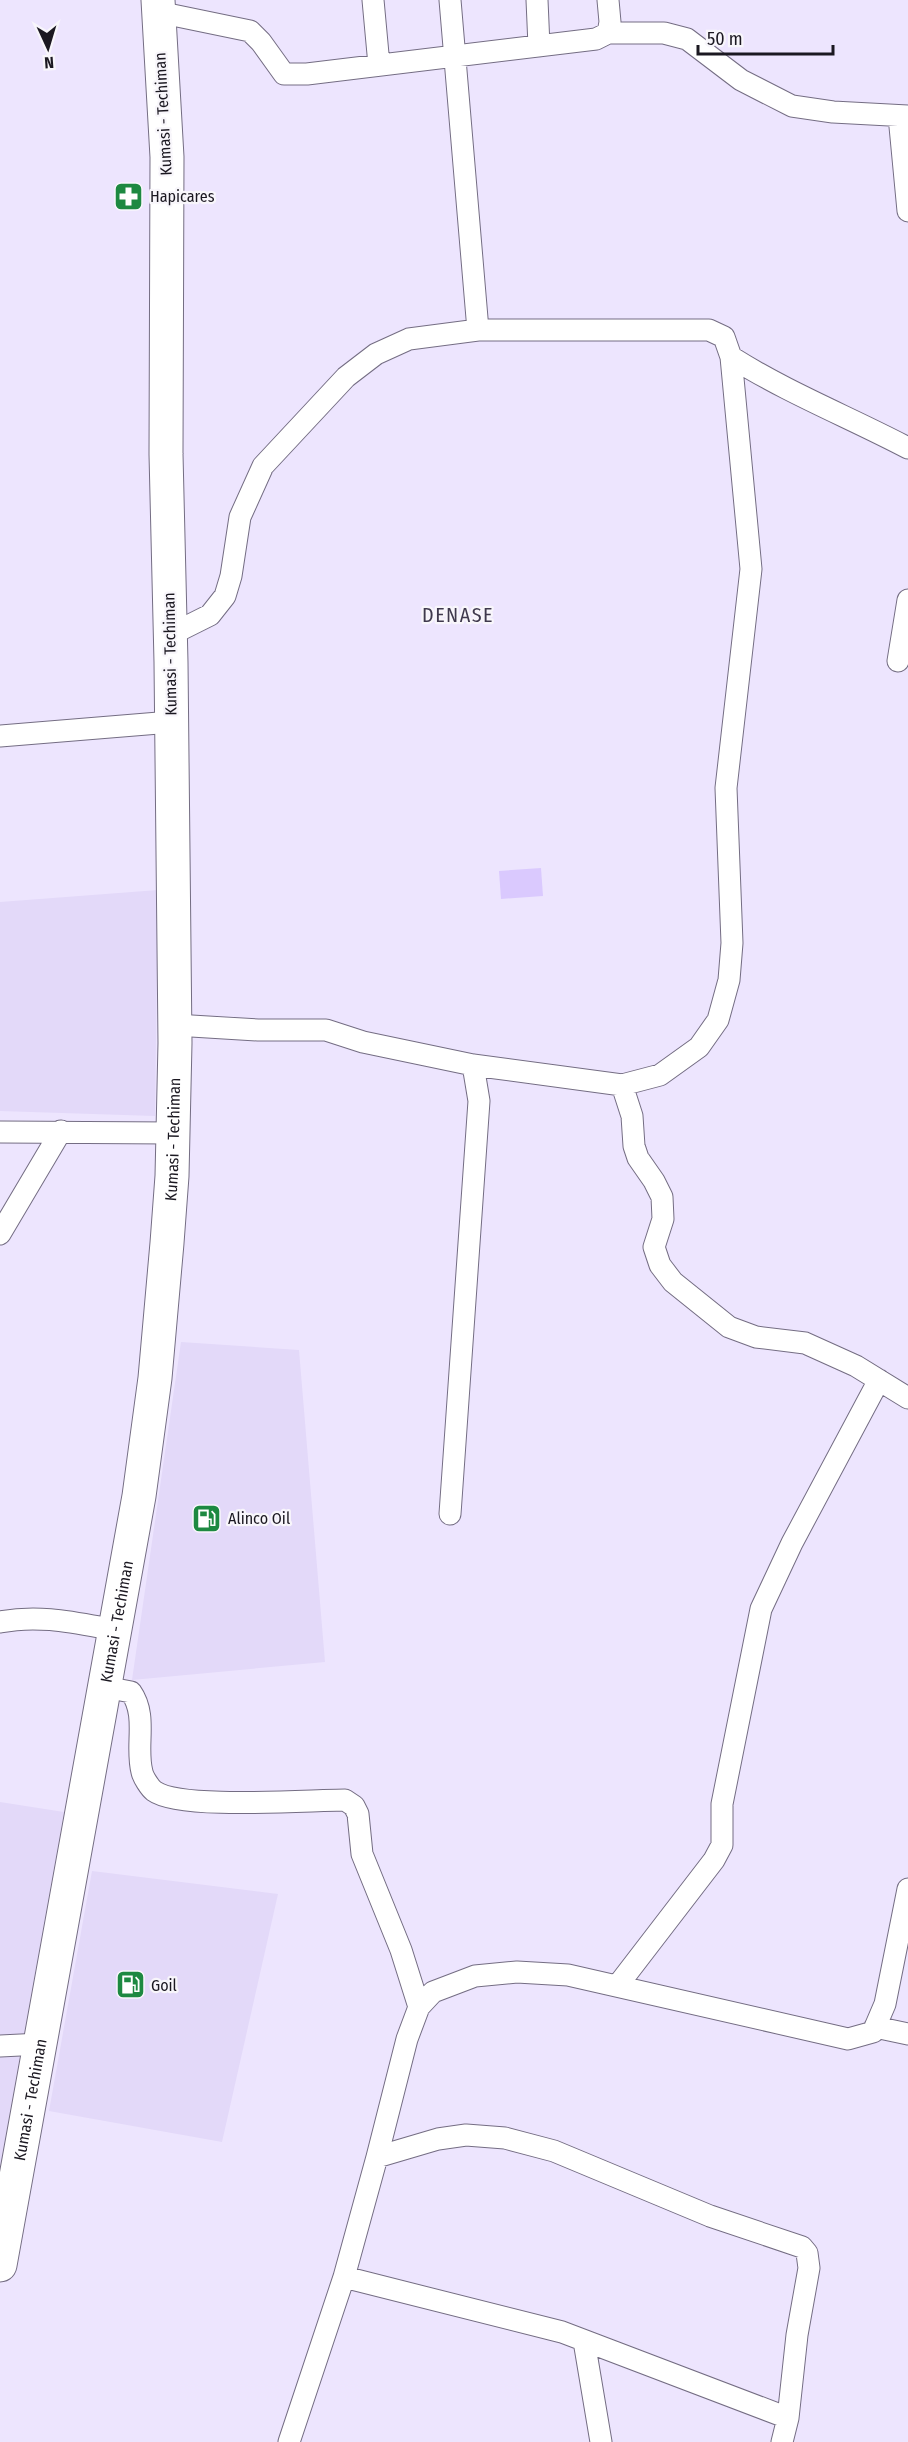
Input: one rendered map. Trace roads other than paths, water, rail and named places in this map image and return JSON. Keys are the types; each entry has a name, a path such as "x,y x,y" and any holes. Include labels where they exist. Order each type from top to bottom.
{"highway":[{"name":"Kumasi - Techiman","path":"0,2265 139,1496 155,1378 167,1243 175,1024 166,442 167,157 158,6"}],"street":[{"path":"373,0 379,65"},
{"path":"450,0 478,330"},
{"path":"537,0 539,46"},
{"path":"608,0 610,22 608,33"},
{"path":"158,6 250,31 261,42 284,74 307,74 596,39 608,33 664,33 687,39 741,80 792,106 833,112 903,116 908,211"},
{"path":"170,635 210,615 225,596 231,576 240,517 263,466 345,377 376,354 409,339 478,330 709,330 723,338 731,357 751,569 726,788 732,943 729,980 718,1020 699,1047 660,1076 622,1085 473,1065 363,1042 326,1030 258,1030 175,1024"},
{"path":"731,357 772,383 902,439"},
{"path":"898,661 908,600"},
{"path":"0,736 171,722"},
{"path":"450,1514 479,1101 473,1065"},
{"path":"622,1085 632,1116 634,1146 638,1158 662,1197 663,1219 654,1247 660,1265 673,1282 729,1327 756,1336 805,1343 856,1366 908,1398"},
{"path":"0,1234 61,1131"},
{"path":"0,1132 172,1133"},
{"path":"618,1985 714,1860 722,1845 722,1804 761,1609 792,1543 879,1380"},
{"path":"0,1622 23,1617 52,1619 116,1630"},
{"path":"105,1687 131,1692 137,1700 141,1726 142,1774 154,1791 191,1802 345,1800 354,1806 358,1814 362,1854 401,1950 419,2007"},
{"path":"289,2442 344,2277 407,2039 419,2007 433,1992 475,1976 527,1972 568,1975 849,2039 873,2032 885,2004 908,1889"},
{"path":"875,2027 908,2034"},
{"path":"0,2046 41,2044"},
{"path":"377,2157 438,2139 466,2134 505,2138 564,2154 700,2212 802,2247 807,2253 809,2268 797,2335 788,2418 782,2442"},
{"path":"344,2277 562,2332 788,2418"},
{"path":"584,2341 601,2442"}],"place":[{"name":"Hapicares","path":"129,196"},
{"name":"Alinco Oil","path":"207,1518"},
{"name":"Goil","path":"130,1985"}],"district":[{"name":"DENASE","path":"458,615"}]}
